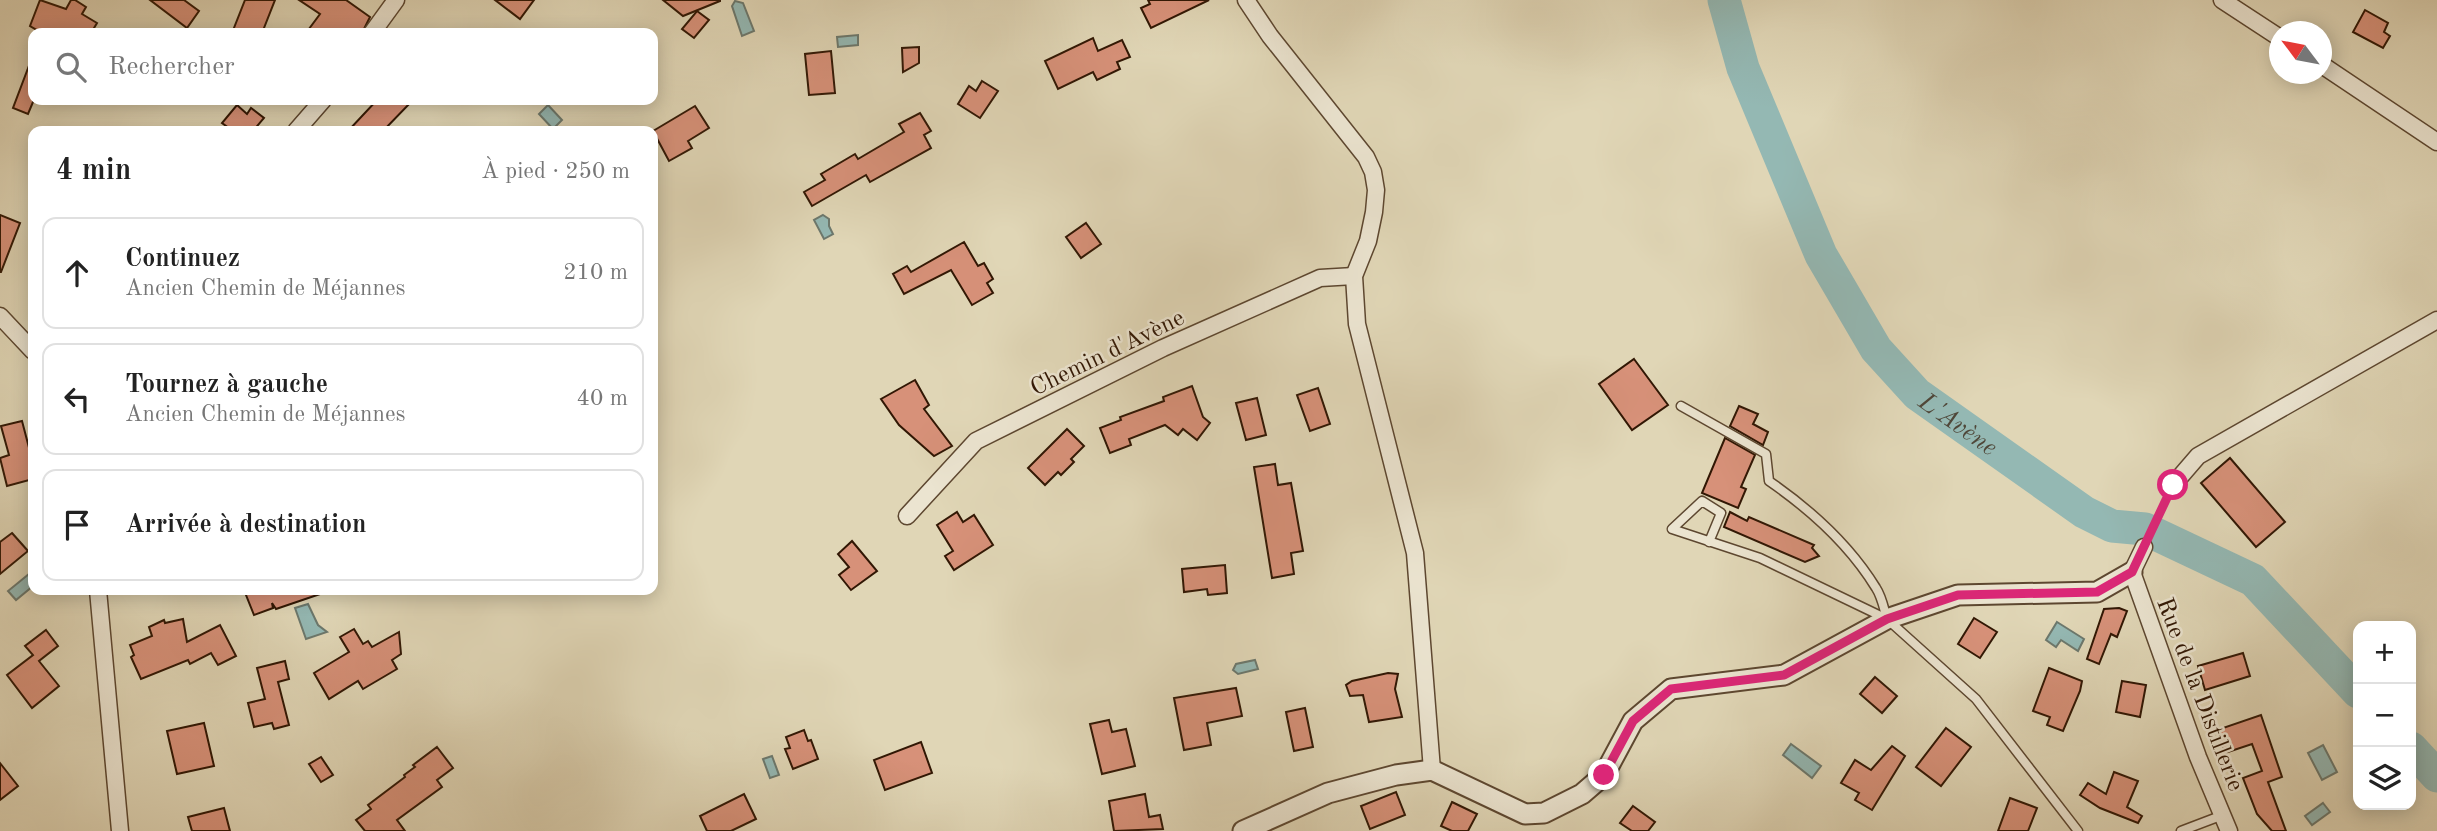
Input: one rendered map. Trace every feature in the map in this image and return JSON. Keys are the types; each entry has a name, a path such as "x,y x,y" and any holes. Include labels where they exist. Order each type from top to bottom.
{"street":[{"path":"376,28 396,0"},
{"path":"1246,0 1270,36 1366,157 1373,172 1376,190 1374,212 1368,241 1354,276 1357,324 1415,553 1432,770"},
{"path":"2222,0 2269,31"},
{"path":"2332,72 2437,142"},
{"path":"300,126 319,105"},
{"name":"Chemin d'Avène","path":"907,516 976,441 1163,348 1320,278 1354,276"},
{"path":"0,316 28,346"},
{"path":"2173,485 2198,456 2437,320"},
{"path":"1243,831 1328,793 1396,775 1432,770 1525,814 1544,813 1582,794 1604,775 1633,721 1671,689 1784,675 1887,619 1958,595 2097,592 2132,572 2144,547"},
{"name":"Rue de la Distillerie","path":"2132,572 2198,757 2229,831"},
{"path":"98,595 120,831"}],"lane":[{"path":"1681,407 1766,454 1769,481 1803,504 1829,528 1877,590 1887,619"},
{"path":"1709,542 1721,513 1702,501 1672,529 1709,542 1760,558 1887,619 1976,699 2078,831"},
{"path":"2181,831 2223,816"}],"path":[{"path":"2144,547 2173,485"}],"water":[{"path":"735,1 743,3 754,31 742,36 732,6"},
{"path":"858,35 858,45 838,47 837,37"},
{"path":"548,105 562,120 556,126 550,126 539,114"},
{"path":"823,215 829,219 833,234 824,239 814,220"},
{"path":"28,575 28,590 16,600 8,591"},
{"path":"308,604 318,625 327,632 306,639 295,608"},
{"path":"2057,622 2084,639 2078,651 2061,640 2056,647 2046,640"},
{"path":"1255,660 1258,669 1238,674 1233,670 1236,664"},
{"path":"1791,744 1821,766 1812,778 1783,755"},
{"path":"2323,745 2337,772 2322,780 2308,753"},
{"path":"772,756 779,775 770,778 763,759"},
{"path":"2323,803 2330,812 2312,825 2305,816"}],"building":[{"path":"40,0 66,9 71,0 75,0 86,7 82,14 97,23 94,28 30,26"},
{"path":"150,0 184,0 199,11 187,28"},
{"path":"245,0 275,0 264,28 234,28"},
{"path":"299,0 346,0 370,17 364,28 310,28 320,14"},
{"path":"495,0 534,0 520,19"},
{"path":"663,0 720,0 720,1 683,16"},
{"path":"1148,0 1209,0 1151,28 1141,8 1150,4"},
{"path":"2365,10 2388,23 2384,32 2390,36 2383,48 2353,32"},
{"path":"697,11 709,20 694,38 682,29"},
{"path":"1093,38 1098,51 1122,40 1130,57 1117,62 1120,69 1097,80 1093,72 1058,89 1045,61"},
{"path":"919,47 919,63 903,72 902,48"},
{"path":"831,51 835,93 809,95 805,54"},
{"path":"28,68 28,105 32,105 28,114 13,108"},
{"path":"982,81 998,91 980,118 958,104 969,86 976,91"},
{"path":"237,105 247,114 251,108 264,118 257,126 226,126 222,123"},
{"path":"372,105 408,105 388,126 353,126"},
{"path":"695,106 709,128 688,141 692,148 669,161 658,140 658,128"},
{"path":"920,113 931,131 924,135 931,148 870,182 866,175 812,206 804,192 825,180 821,174 855,154 858,159 904,132 899,124"},
{"path":"0,215 20,223 1,272 0,272"},
{"path":"1086,223 1101,244 1081,258 1066,237"},
{"path":"964,242 978,266 984,263 993,279 987,283 993,293 972,305 951,270 904,294 893,274 907,266 911,272"},
{"path":"1634,359 1668,405 1632,430 1599,384"},
{"path":"915,380 929,405 924,409 952,446 934,456 899,425 881,399"},
{"path":"1192,386 1203,417 1210,423 1197,440 1183,429 1178,435 1165,425 1129,439 1131,445 1110,453 1100,428"},
{"path":"1318,388 1330,424 1310,431 1297,395"},
{"path":"1257,398 1266,435 1246,440 1236,403"},
{"path":"1739,406 1758,414 1753,424 1768,432 1763,445 1730,426"},
{"path":"22,421 28,444 28,480 7,486 0,458 9,455 1,426"},
{"path":"1067,429 1084,446 1071,459 1074,462 1061,475 1058,472 1045,485 1028,468"},
{"path":"1725,438 1755,455 1741,487 1746,489 1738,508 1702,493"},
{"path":"2230,458 2285,522 2256,547 2201,483"},
{"path":"1275,464 1278,485 1291,483 1303,551 1291,553 1294,574 1272,578 1254,467"},
{"path":"957,512 963,522 974,515 993,545 954,570 945,556 953,551 937,525"},
{"path":"1730,512 1747,521 1749,517 1814,545 1812,548 1819,556 1805,562 1724,527"},
{"path":"12,533 28,551 0,574 0,542"},
{"path":"852,541 877,571 851,590 839,575 849,567 838,554"},
{"path":"1225,565 1227,593 1208,595 1207,589 1184,592 1182,569"},
{"path":"246,595 317,595 276,609 272,603 273,608 254,615"},
{"path":"2119,608 2127,611 2117,637 2111,634 2099,664 2087,659 2104,609"},
{"path":"1974,618 1997,632 1980,658 1958,644"},
{"path":"183,619 187,642 220,625 236,656 218,665 211,653 190,664 188,660 141,679 131,657 134,655 130,645 152,636 149,627 164,620 165,623"},
{"path":"354,629 363,644 368,641 372,647 399,632 401,654 392,660 397,669 363,689 358,681 329,699 314,673 349,652 340,637"},
{"path":"46,630 58,646 39,661 59,686 32,708 7,675 33,655 25,646"},
{"path":"2243,653 2250,676 2205,690 2198,666"},
{"path":"285,661 289,679 278,682 289,725 274,729 272,723 254,727 248,703 265,699 257,668"},
{"path":"2049,668 2082,681 2063,731 2047,725 2050,717 2033,711"},
{"path":"1388,673 1398,674 1395,689 1402,717 1369,722 1363,695 1350,696 1346,685 1352,681"},
{"path":"1875,677 1897,696 1882,713 1860,694"},
{"path":"2122,681 2146,685 2140,717 2116,712"},
{"path":"1236,688 1242,716 1207,723 1211,745 1184,750 1174,698"},
{"path":"1305,708 1313,747 1294,751 1286,712"},
{"path":"2261,715 2282,777 2268,782 2286,831 2272,831 2257,814 2243,778 2262,771 2252,744 2225,753 2217,730"},
{"path":"1109,720 1112,732 1126,729 1135,766 1102,774 1090,724"},
{"path":"204,723 214,766 177,774 167,731"},
{"path":"1946,728 1971,747 1941,786 1916,767"},
{"path":"804,730 818,759 793,769 785,749 790,748 786,737"},
{"path":"921,742 932,773 885,790 874,760"},
{"path":"1892,746 1905,756 1872,810 1855,800 1859,793 1841,783 1855,760 1871,770"},
{"path":"437,747 453,768 437,780 442,787 397,820 405,831 365,831 356,820 371,809 368,805 405,777 404,775 415,767 413,765"},
{"path":"321,757 333,775 321,782 309,764"},
{"path":"0,763 18,786 0,800"},
{"path":"2114,772 2138,781 2127,807 2142,816 2138,823 2100,808 2080,795 2088,783 2106,794"},
{"path":"1396,792 1405,815 1370,829 1361,806"},
{"path":"744,794 756,819 731,831 707,831 700,816"},
{"path":"1145,794 1149,817 1160,815 1163,829 1114,831 1109,801"},
{"path":"2010,798 2037,808 2028,831 1998,831"},
{"path":"1452,802 1477,814 1468,831 1452,831 1441,826"},
{"path":"1633,806 1655,822 1648,831 1632,831 1620,823"},
{"path":"224,808 230,831 192,831 188,817"}],"waterway":[{"name":"L'Avène","path":"1724,0 1743,68 1821,255 1876,349 1917,394 2084,512 2112,526 2145,529 2253,580 2353,687"},
{"name":"L'Avène","path":"2416,753 2437,776"}],"route":[{"path":"1604,775 1633,721 1671,689 1784,675 1887,619 1958,595 2097,592 2132,572 2173,485"}]}
